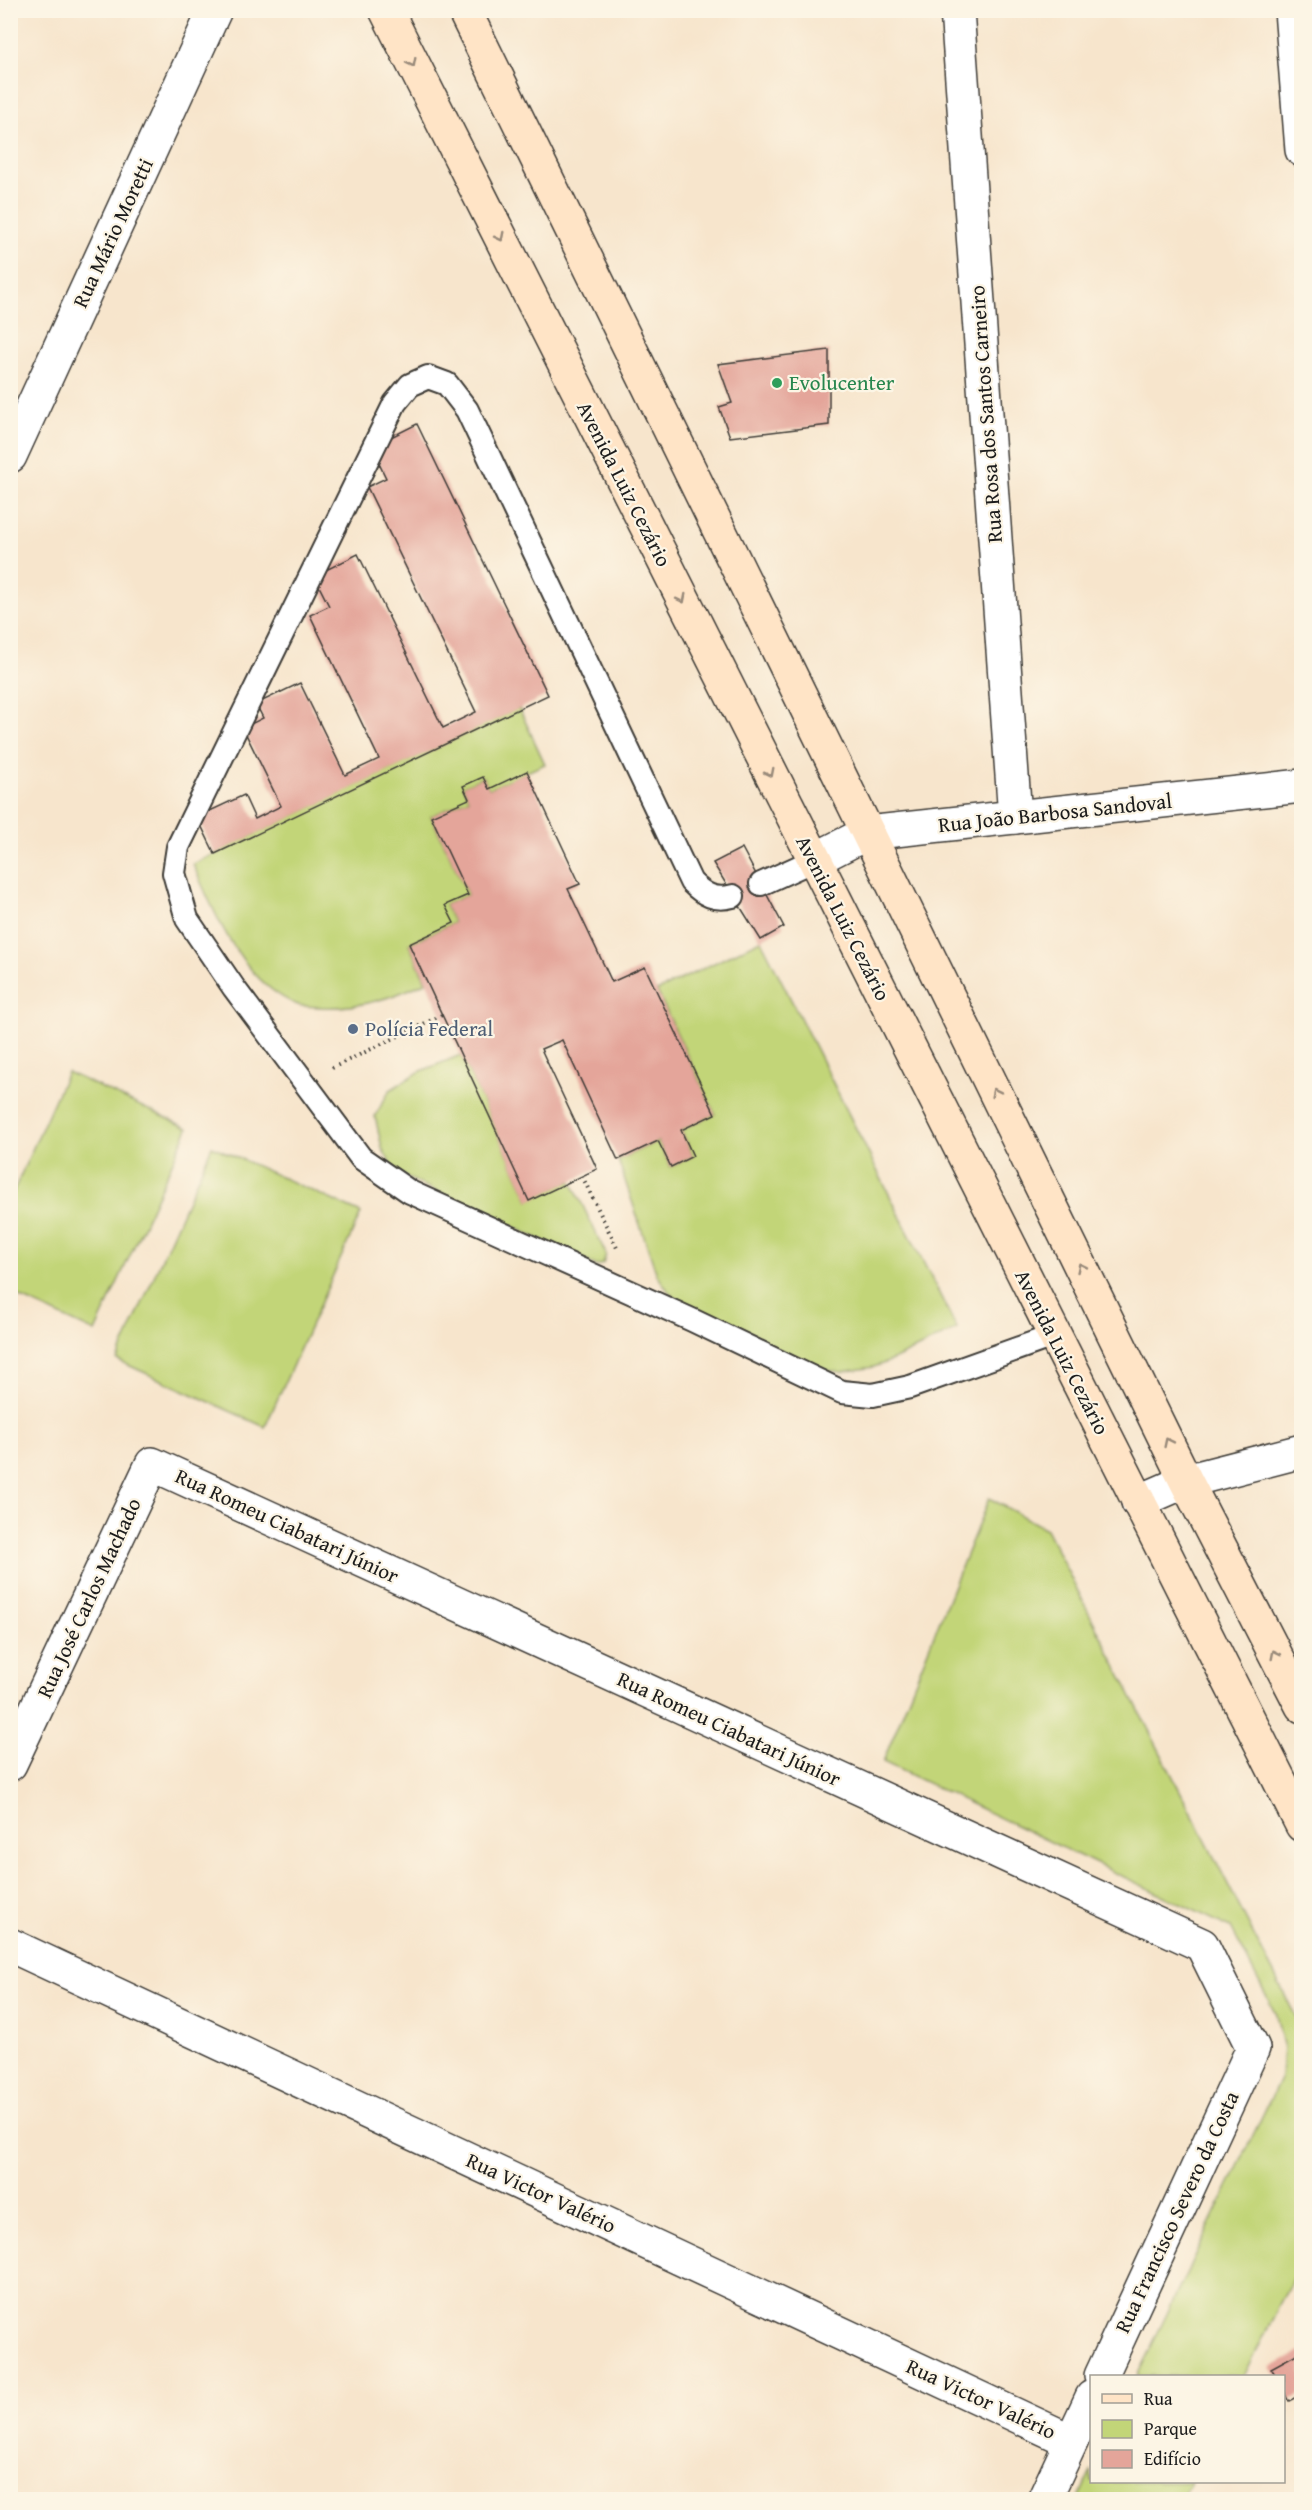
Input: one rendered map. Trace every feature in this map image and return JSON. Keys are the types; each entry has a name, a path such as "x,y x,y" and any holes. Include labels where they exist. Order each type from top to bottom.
{"street":[{"name":"Rua Mário Moretti","path":"10,456 215,10"},
{"name":"Avenida Luiz Cezário","path":"386,10 1053,1336 1302,1825"},
{"path":"464,10 1186,1480 1302,1706"},
{"name":"Rua Rosa dos Santos Carneiro","path":"957,10 1016,817"},
{"path":"1291,10 1302,150"},
{"name":"Rua João Barbosa Sandoval","path":"814,860 867,833 1302,786"},
{"path":"1138,1503 1186,1480 1302,1451"},
{"name":"Rua José Carlos Machado","path":"10,1764 152,1464"},
{"name":"Rua Romeu Ciabatari Júnior","path":"152,1464 1202,1945 1253,2048"},
{"name":"Rua Victor Valério","path":"10,1945 1071,2441"},
{"name":"Rua Francisco Severo da Costa","path":"1101,2375 1253,2048"},
{"path":"1044,2499 1090,2401"}],"lane":[{"path":"733,896 711,898 691,882 467,410 447,384 428,377 411,385 395,403 178,847 174,873 187,920 234,988 361,1158 410,1192 641,1296 842,1392 873,1395 910,1387 1053,1336"},
{"path":"761,884 814,860"}],"path":[{"path":"304,1081 442,1015"},
{"path":"582,1176 641,1296"}],"green space":[{"path":"519,708 545,764 489,789 483,777 463,786 469,799 431,816 468,895 445,905 454,923 409,944 426,982 374,1001 334,1007 298,1005 279,995 262,981 233,945 221,925 193,864"},
{"path":"761,940 957,1329 874,1367 841,1372 827,1370 761,1342 682,1304 669,1292 657,1275 618,1160 658,1141 671,1167 693,1156 681,1130 715,1114 657,991"},
{"path":"461,1055 529,1200 571,1181 606,1254 603,1264 597,1266 395,1172 382,1148 375,1116 390,1090 419,1072"},
{"path":"67,1072 188,1128 95,1332 11,1293 11,1197"},
{"path":"212,1146 361,1213 265,1427 117,1360"},
{"path":"989,1498 1046,1529 1301,2027 1301,2262 1244,2375 1137,2375 1281,2077 1283,2045 1276,2015 1231,1928 883,1762"},
{"path":"1090,2474 1090,2483 1190,2483 1182,2499 1078,2499"}],"building":[{"name":"Evolucenter","path":"829,350 829,425 730,437 719,407 732,403 718,364"},
{"path":"417,424 548,695 215,854 197,817 244,795 255,819 281,806 243,728 263,718 256,704 300,683 345,775 379,759 310,615 329,606 314,576 358,554 443,728 476,712 367,487 386,478 371,447"},
{"path":"527,771 580,884 568,889 612,982 645,967 715,1114 681,1130 693,1156 671,1167 658,1141 618,1160 562,1040 541,1049 597,1169 529,1201 409,944 454,923 445,905 468,895 431,816 469,799 463,786 483,777 489,789"},
{"path":"742,848 784,927 761,940 713,863"},
{"path":"1302,2351 1302,2394 1289,2401 1285,2393 1285,2375 1275,2375 1271,2368"}],"place":[{"name":"Evolucenter","path":"777,383"},
{"name":"Polícia Federal","path":"353,1029"}]}
